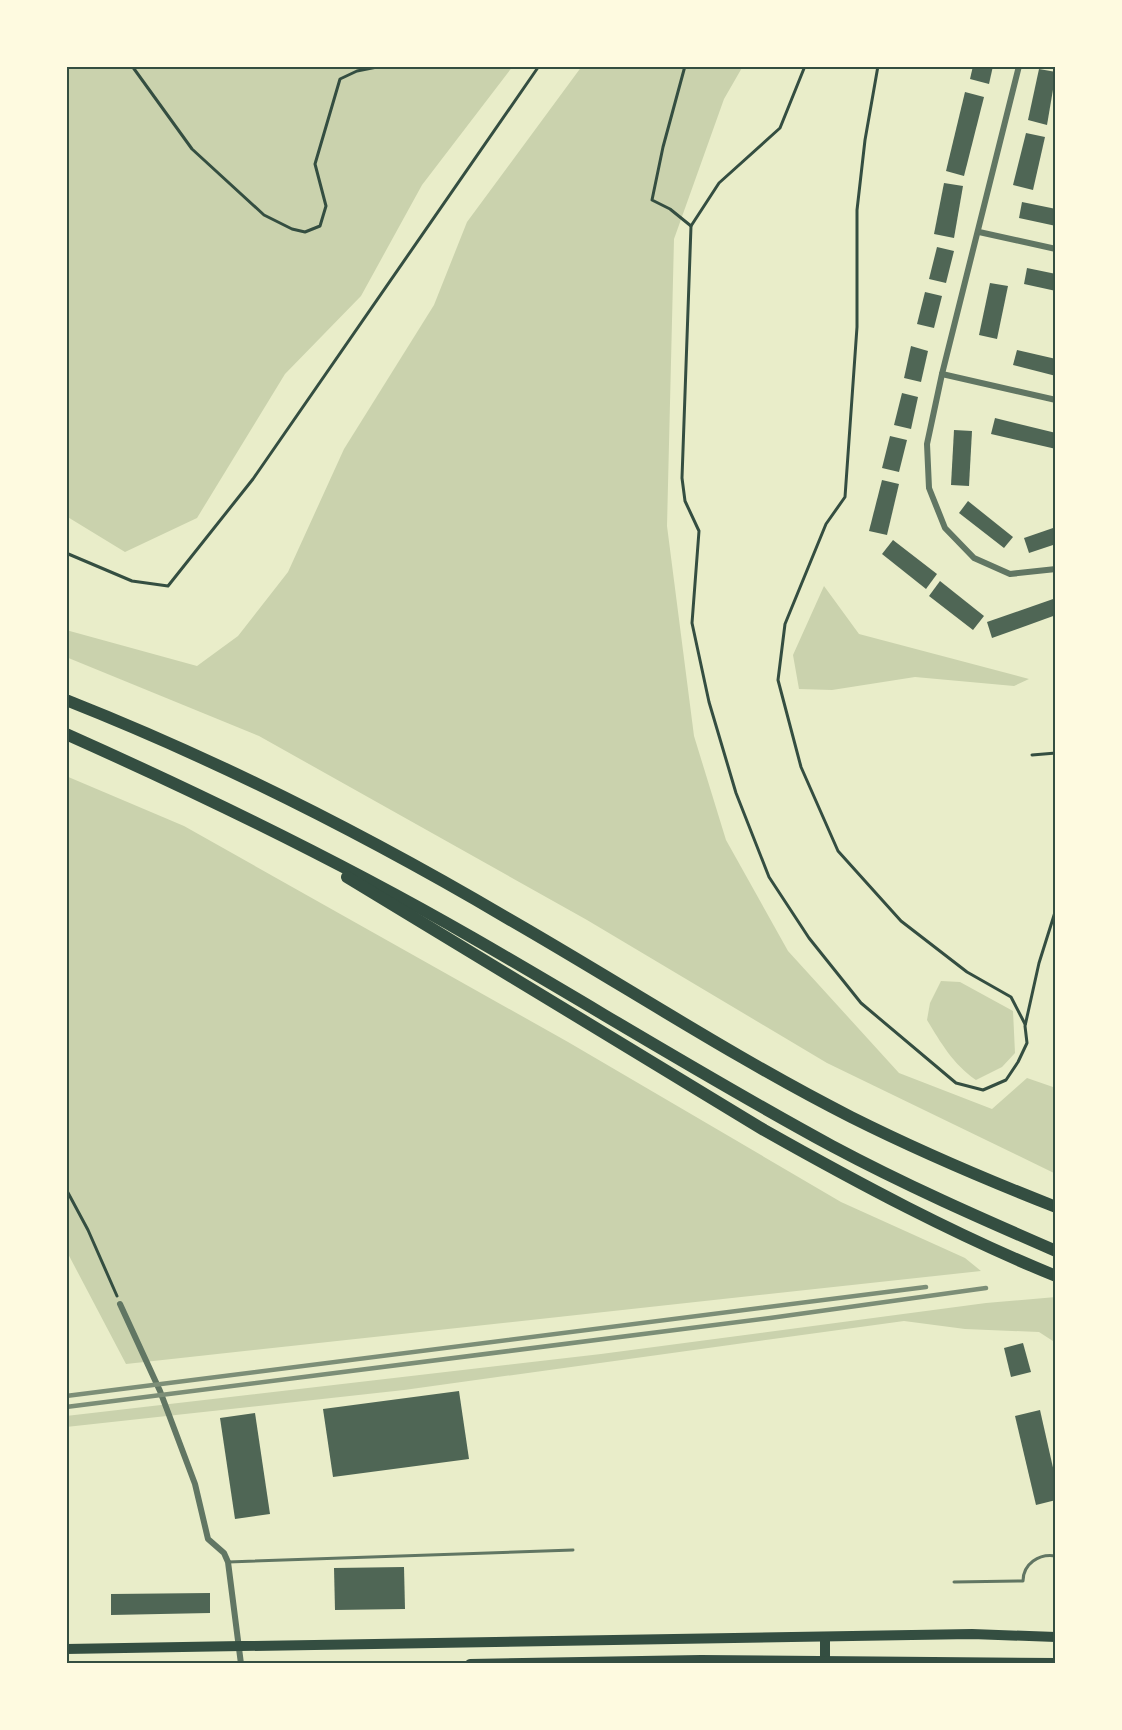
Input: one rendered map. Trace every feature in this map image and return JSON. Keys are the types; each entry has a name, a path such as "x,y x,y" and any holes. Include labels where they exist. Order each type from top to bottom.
{"highway":[{"path":"66,700 247,779 354,834 505,916 735,1052 852,1117 1056,1207"},
{"path":"66,734 237,812 342,866 472,938 814,1136 1056,1260"},
{"path":"237,812 764,1131 982,1244 1056,1276"},
{"path":"958,1209 1056,1251"}],"main road":[{"path":"66,1650 972,1634 1056,1637"},
{"path":"825,1637 825,1661"},
{"path":"470,1664 701,1660 1056,1663"}],"street":[{"path":"1019,66 942,374 927,444 929,488 945,528 974,558 1010,573 1056,569"},
{"path":"979,232 1056,249"},
{"path":"942,374 1056,400"},
{"path":"120,1304 160,1391 195,1484 208,1539 224,1552 228,1562 241,1664"}],"lane":[{"path":"228,1562 573,1550"},
{"path":"954,1582 1023,1581 1023,1570 1030,1562 1049,1555 1056,1556"}],"path":[{"path":"132,66 192,149 264,215 292,229 305,232 320,225 326,206 315,164 340,79 357,71 382,66"},
{"path":"66,553 132,581 168,586 253,479 539,66"},
{"path":"686,66 663,147 652,200 670,209 691,226"},
{"path":"805,66 780,128 719,183 691,226 682,478 685,501 699,531 692,623 709,702 736,793 769,877 809,938 861,1003 956,1083 983,1090 1005,1080 1018,1062 1027,1043 1025,1026 1011,997 967,972 901,921 838,851 801,767 778,680 785,624 826,524 844,497 856,327 857,210 865,140 878,66"},
{"path":"1032,754 1056,753"},
{"path":"1025,1026 1039,963 1056,909"},
{"path":"66,1189 88,1230 120,1304"}],"green space":[{"path":"66,66 513,66 422,185 361,296 285,374 197,518 125,552 66,516"},
{"path":"582,66 743,66 724,99 674,239 667,526 694,736 726,840 788,951 899,1073 992,1109 1027,1078 1053,1087 1056,1094 1056,1174 827,1063 587,920 259,736 66,657 66,630 197,666 238,636 288,572 344,449 434,305 467,222"},
{"path":"824,586 859,634 1029,679 1014,686 915,677 832,690 799,689 793,655"},
{"path":"66,776 184,826 568,1042 841,1202 965,1258 981,1271 126,1364 66,1250"},
{"path":"941,981 960,982 1013,1011 1015,1053 1002,1067 976,1080 954,1060 943,1045 927,1020 930,1003"},
{"path":"1056,1297 1056,1343 1039,1332 965,1329 904,1321 404,1390 66,1427 66,1416 601,1354 986,1303"}],"building":[{"path":"973,66 993,66 989,84 970,79"},
{"path":"1039,69 1056,72 1047,125 1028,120"},
{"path":"965,92 984,97 964,176 946,171"},
{"path":"1026,133 1045,137 1033,190 1013,185"},
{"path":"944,183 963,186 954,238 934,234"},
{"path":"1022,202 1056,209 1056,226 1019,218"},
{"path":"937,247 954,251 946,283 929,279"},
{"path":"1027,268 1056,274 1056,291 1024,284"},
{"path":"990,283 1008,286 997,339 979,335"},
{"path":"925,292 942,296 934,328 917,324"},
{"path":"911,346 928,351 921,382 904,378"},
{"path":"1017,350 1056,359 1056,376 1013,365"},
{"path":"902,393 918,397 911,429 894,425"},
{"path":"995,418 1056,433 1056,449 991,434"},
{"path":"954,430 972,431 969,486 951,485"},
{"path":"890,436 907,440 899,472 882,468"},
{"path":"882,480 899,484 887,535 869,531"},
{"path":"968,501 1013,537 1004,548 959,513"},
{"path":"1056,527 1056,544 1029,553 1024,538"},
{"path":"893,540 937,574 926,589 882,554"},
{"path":"940,581 984,616 973,630 929,596"},
{"path":"1056,598 1056,615 992,638 987,622"},
{"path":"1023,1343 1031,1372 1011,1377 1004,1348"},
{"path":"459,1391 469,1459 333,1477 323,1409"},
{"path":"1040,1410 1056,1481 1056,1500 1036,1505 1015,1416"},
{"path":"255,1413 270,1514 235,1519 220,1418"},
{"path":"404,1567 405,1609 335,1610 334,1568"},
{"path":"210,1593 210,1613 111,1615 111,1594"}],"railway":[{"path":"66,1396 926,1287"},
{"path":"66,1407 770,1318 986,1288"}]}
